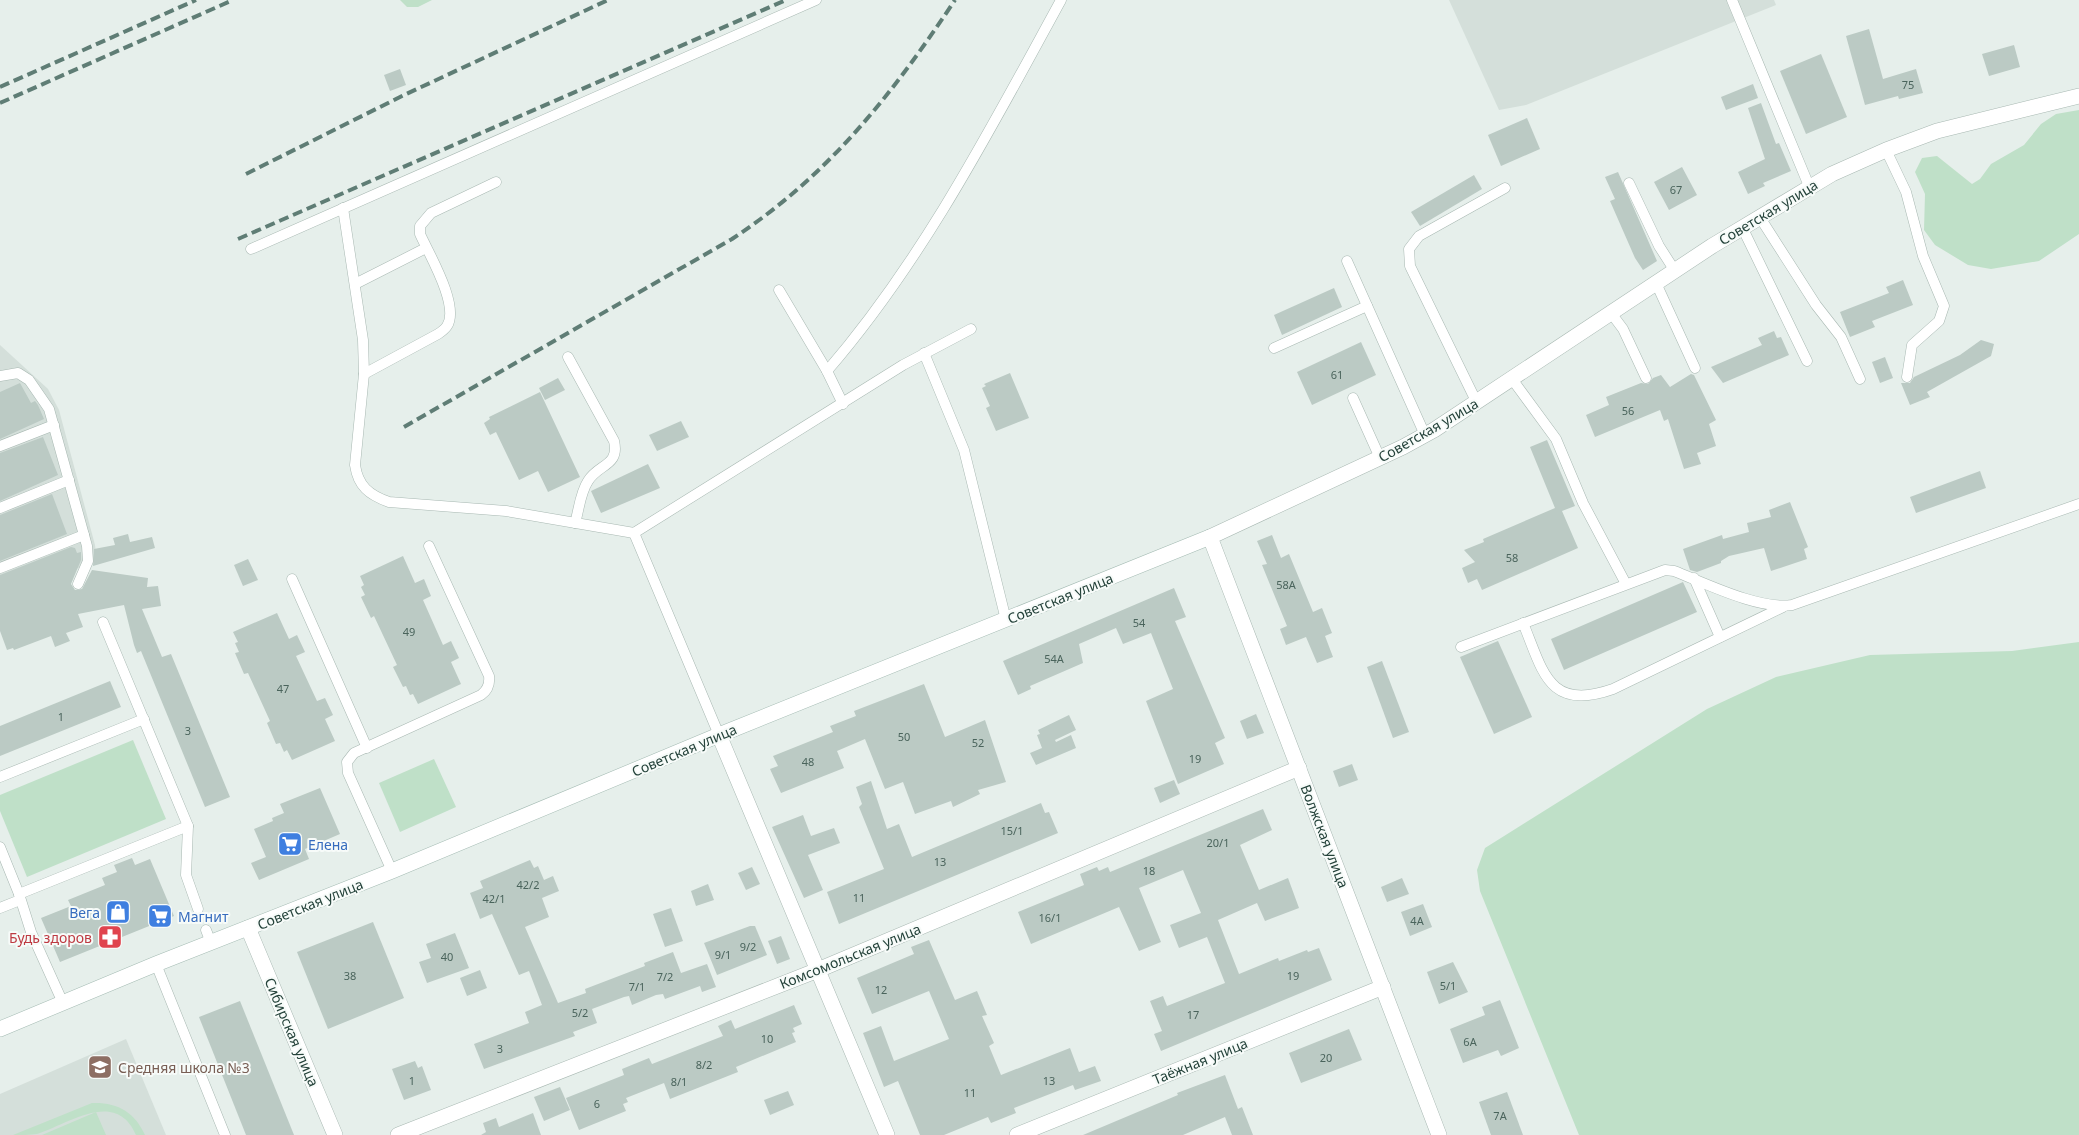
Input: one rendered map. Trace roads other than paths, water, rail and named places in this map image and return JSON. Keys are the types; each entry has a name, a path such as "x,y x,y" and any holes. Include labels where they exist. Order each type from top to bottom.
{"street":[{"name":"Советская улица","path":"0,1029 156,964 209,936 248,928 392,871 719,735 1210,537 1425,435 1675,270 1809,186 1886,150 1937,131 2079,96"},
{"name":"Волжская улица","path":"1210,537 1439,1135"},
{"path":"719,735 887,1135"},
{"name":"Комсомольская улица","path":"398,1135 818,970 1299,768"},
{"name":"Сибирская улица","path":"248,928 335,1135"},
{"name":"Таёжная улица","path":"1017,1135 1383,987"}],"lane":[{"path":"251,249 816,0"},
{"path":"826,371 895,283 951,198 1061,0"},
{"path":"1732,0 1809,186"},
{"path":"1886,150 1906,192 1924,260 1944,306 1939,321 1912,345 1907,377"},
{"path":"364,374 438,334 447,326 450,301 420,234 420,226 424,218 496,182"},
{"path":"1630,183 1659,246 1675,270"},
{"path":"1476,403 1410,266 1409,250 1419,236 1505,188"},
{"path":"343,208 355,284 364,374 355,465 357,479 374,497 389,502 506,511 634,533 924,353 971,328"},
{"path":"1759,216 1816,305 1841,337 1860,379"},
{"path":"1742,227 1807,361"},
{"path":"355,284 426,248"},
{"path":"1347,261 1425,435"},
{"path":"1656,283 1695,368"},
{"path":"779,290 843,404"},
{"path":"1274,348 1367,306"},
{"path":"1611,313 1623,329 1646,378"},
{"path":"924,353 964,450 1006,620"},
{"path":"568,356 614,441 616,449 614,457 587,481 575,523"},
{"path":"0,376 18,373 29,380 45,400 54,425 84,535 88,562 78,584"},
{"path":"1512,379 1556,439 1578,493 1626,584"},
{"path":"1353,398 1380,458"},
{"path":"0,446 54,425"},
{"path":"0,508 69,480"},
{"path":"1461,647 1665,570 1674,571 1761,603 1785,606 1798,604 2079,504"},
{"path":"634,533 719,735"},
{"path":"0,568 84,535"},
{"path":"392,871 347,768 350,757 481,696 488,688 489,676 430,546"},
{"path":"1694,578 1720,637"},
{"path":"292,579 367,748"},
{"path":"1523,623 1551,685 1564,692 1584,695 1613,689 1785,606"},
{"path":"103,622 188,826 186,875 198,908"},
{"path":"0,777 144,719"},
{"path":"0,908 19,897 188,826"},
{"path":"0,847 31,932 63,1003"},
{"path":"156,964 225,1135"}],"railway":[{"path":"0,87 196,0"},
{"path":"0,103 233,0"},
{"path":"246,174 402,96 608,0"},
{"path":"238,239 786,0"},
{"path":"404,427 732,239 767,214 799,188 856,132 907,69 955,0"}],"place":[{"name":"Елена","path":"290,844"},
{"name":"Вега","path":"118,912"},
{"name":"Магнит","path":"160,916"},
{"name":"Будь здоров","path":"110,937"},
{"name":"Средняя школа №3","path":"100,1067"}]}
